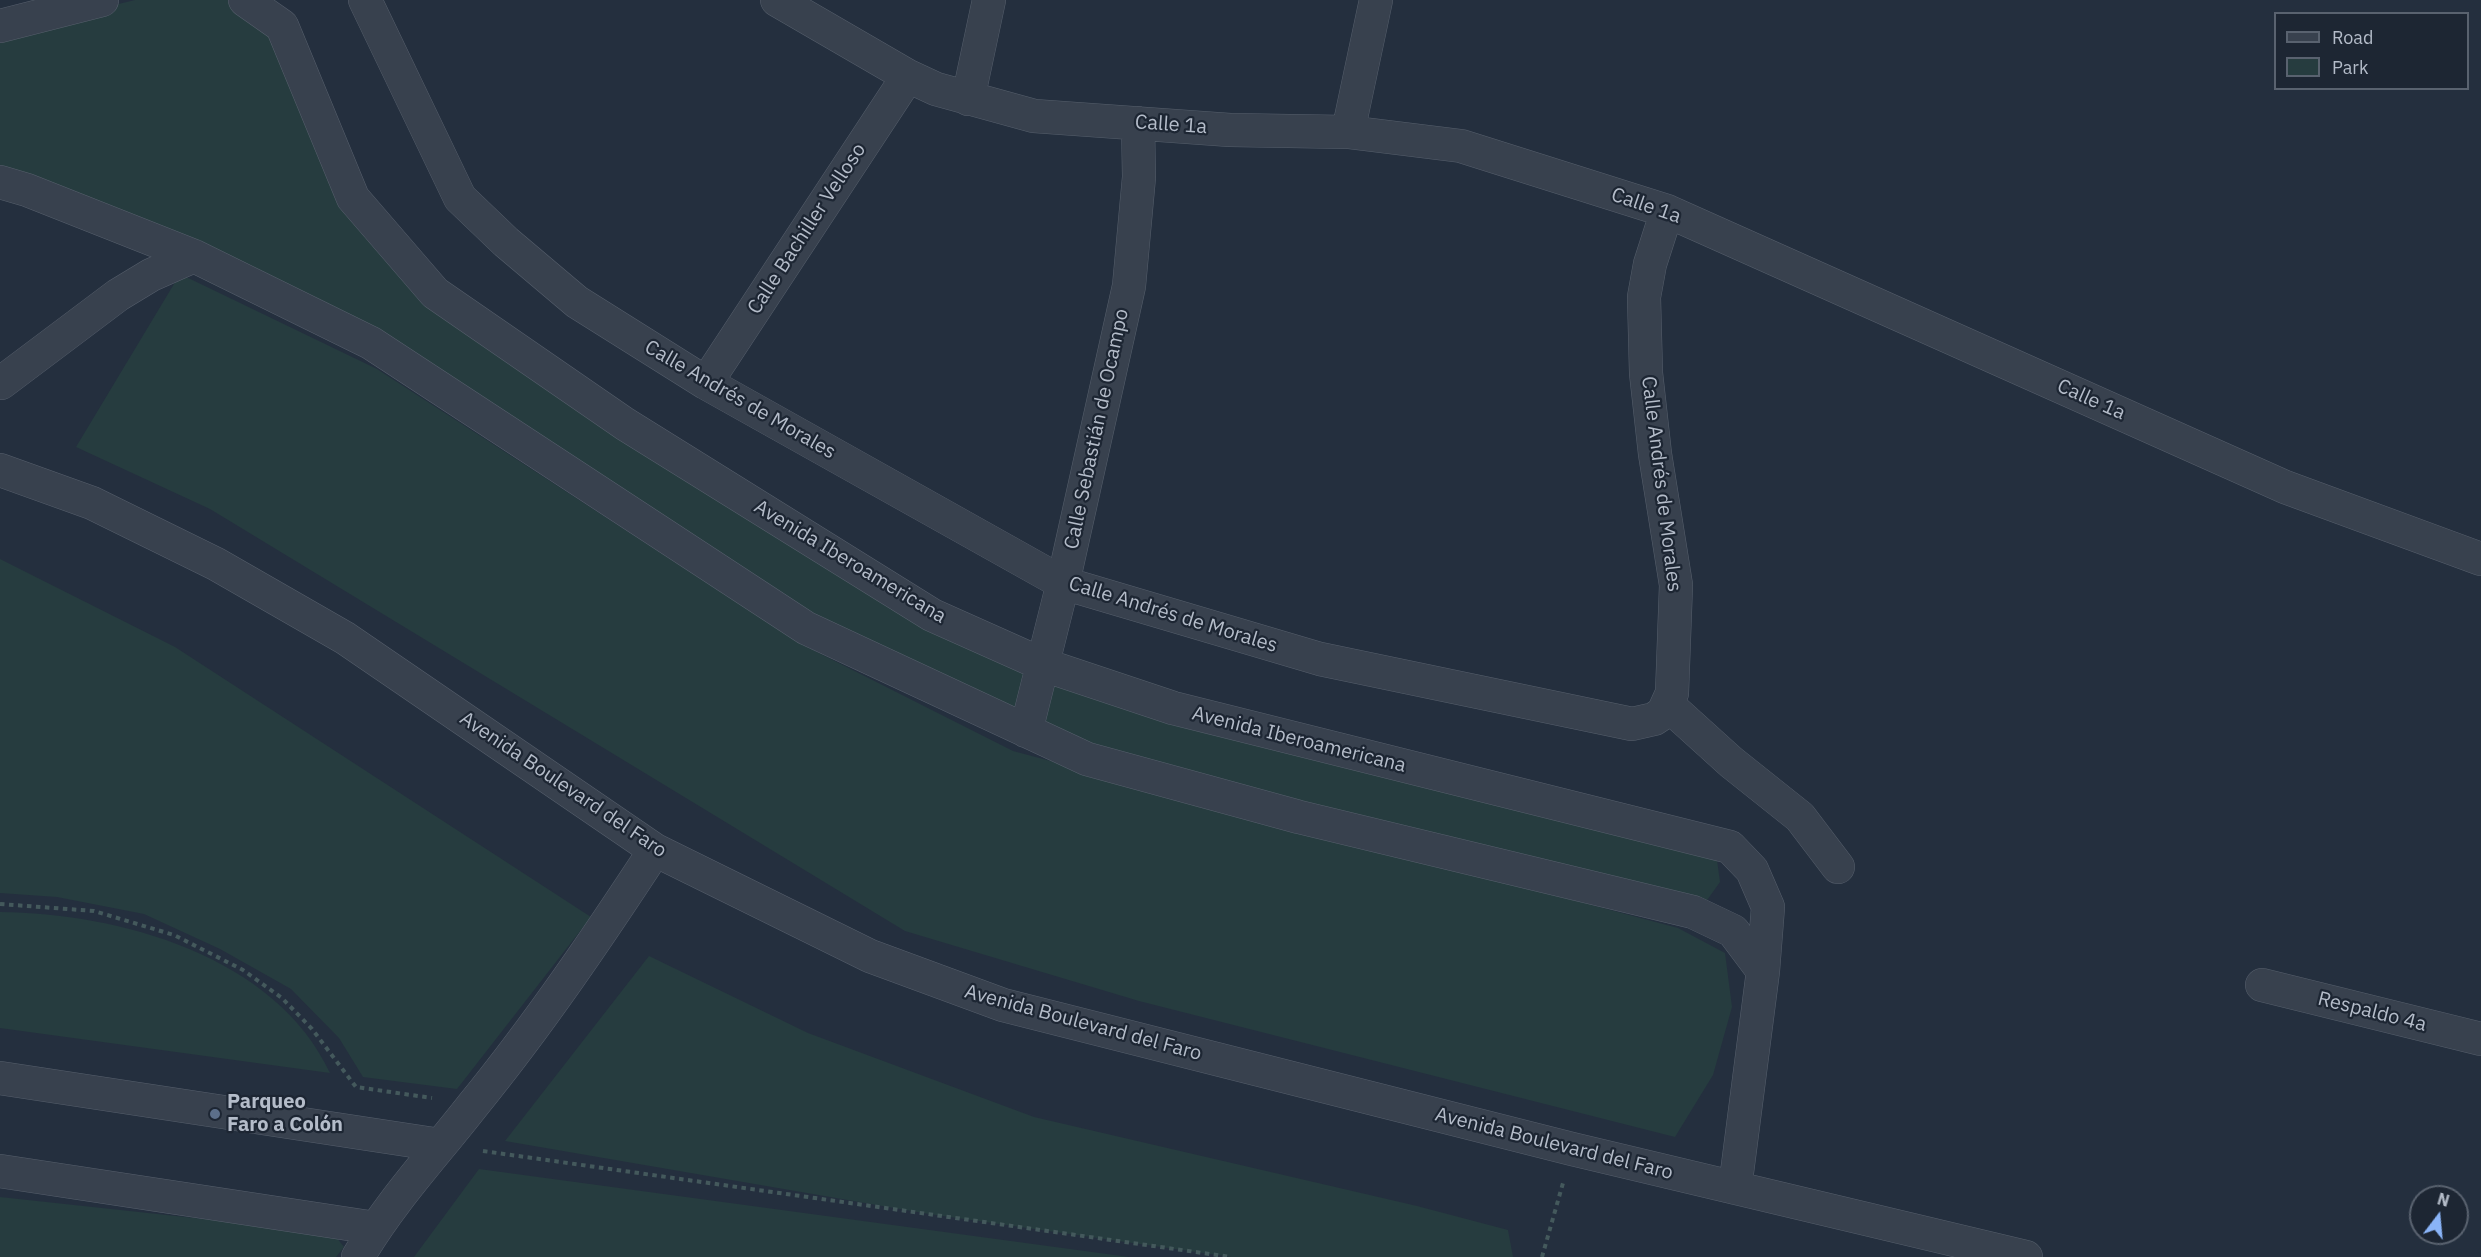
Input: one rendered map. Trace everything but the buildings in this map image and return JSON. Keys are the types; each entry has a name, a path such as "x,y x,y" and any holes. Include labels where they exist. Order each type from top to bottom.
{"street":[{"path":"0,26 102,0"},
{"name":"Avenida Iberoamericana","path":"245,0 282,26 353,198 435,293 625,424 932,615 1044,665 1173,708 1730,847 1752,870 1768,907 1763,972 1735,1188"},
{"name":"Calle Andrés de Morales","path":"365,0 408,94 460,198 506,242 577,302 706,383 1063,583 1320,660 1632,724 1654,719 1663,713 1672,693 1677,585 1655,454 1646,373 1644,297 1650,264 1667,211"},
{"name":"Calle 1a","path":"777,0 908,76 968,99 1034,116 1230,130 1348,132 1461,146 1667,211 2285,487 2481,559"},
{"path":"968,99 989,0"},
{"path":"1348,132 1376,0"},
{"name":"Calle Bachiller Velloso","path":"706,383 908,76"},
{"name":"Calle Sebastián de Ocampo","path":"1026,731 1063,583 1129,286 1139,177 1138,123"},
{"path":"0,182 27,190 194,256 371,343 806,628 1087,759 1299,817 1693,912 1733,931 1763,972"},
{"path":"0,384 118,295 151,275 194,256"},
{"path":"0,374 0,384"},
{"name":"Avenida Boulevard del Faro","path":"0,470 92,503 216,564 345,638 655,850 870,956 1004,1005 1572,1149 2026,1257"},
{"path":"1668,705 1731,762 1800,817 1838,867"},
{"path":"358,1257 375,1228 474,1104 599,935 655,850"},
{"name":"Respaldo 4a","path":"2262,985 2481,1039"},
{"path":"0,1078 440,1144"},
{"path":"0,1171 375,1228"}],"path":[{"path":"0,904 94,911 174,935 243,970 282,998 312,1029 356,1087 474,1104"},
{"path":"440,1144 1231,1257"},
{"path":"1542,1257 1572,1149"}],"green space":[{"path":"135,0 230,0 278,37 318,131 440,309 929,622 1717,860 1720,882 1705,903 1084,750 788,603 370,332 0,175 0,33"},
{"path":"180,274 377,369 803,645 1013,751 1678,928 1725,953 1732,1007 1713,1075 1675,1137 1139,1001 905,931 210,509 76,447"},
{"path":"0,559 175,647 591,917 457,1089 363,1077 339,1038 291,989 220,949 144,914 57,897 0,893"},
{"path":"0,912 46,914 94,921 142,933 189,949 233,971 272,999 305,1033 330,1073 0,1028"},
{"path":"649,956 808,1033 1034,1117 1417,1206 1508,1230 1513,1257 1231,1257 929,1214 505,1141"},
{"path":"479,1169 1129,1257 414,1257"},
{"path":"0,1197 333,1233 344,1247 336,1257 0,1257"}],"place":[{"name":"Parqueo Faro a Colón","path":"215,1114"}]}
